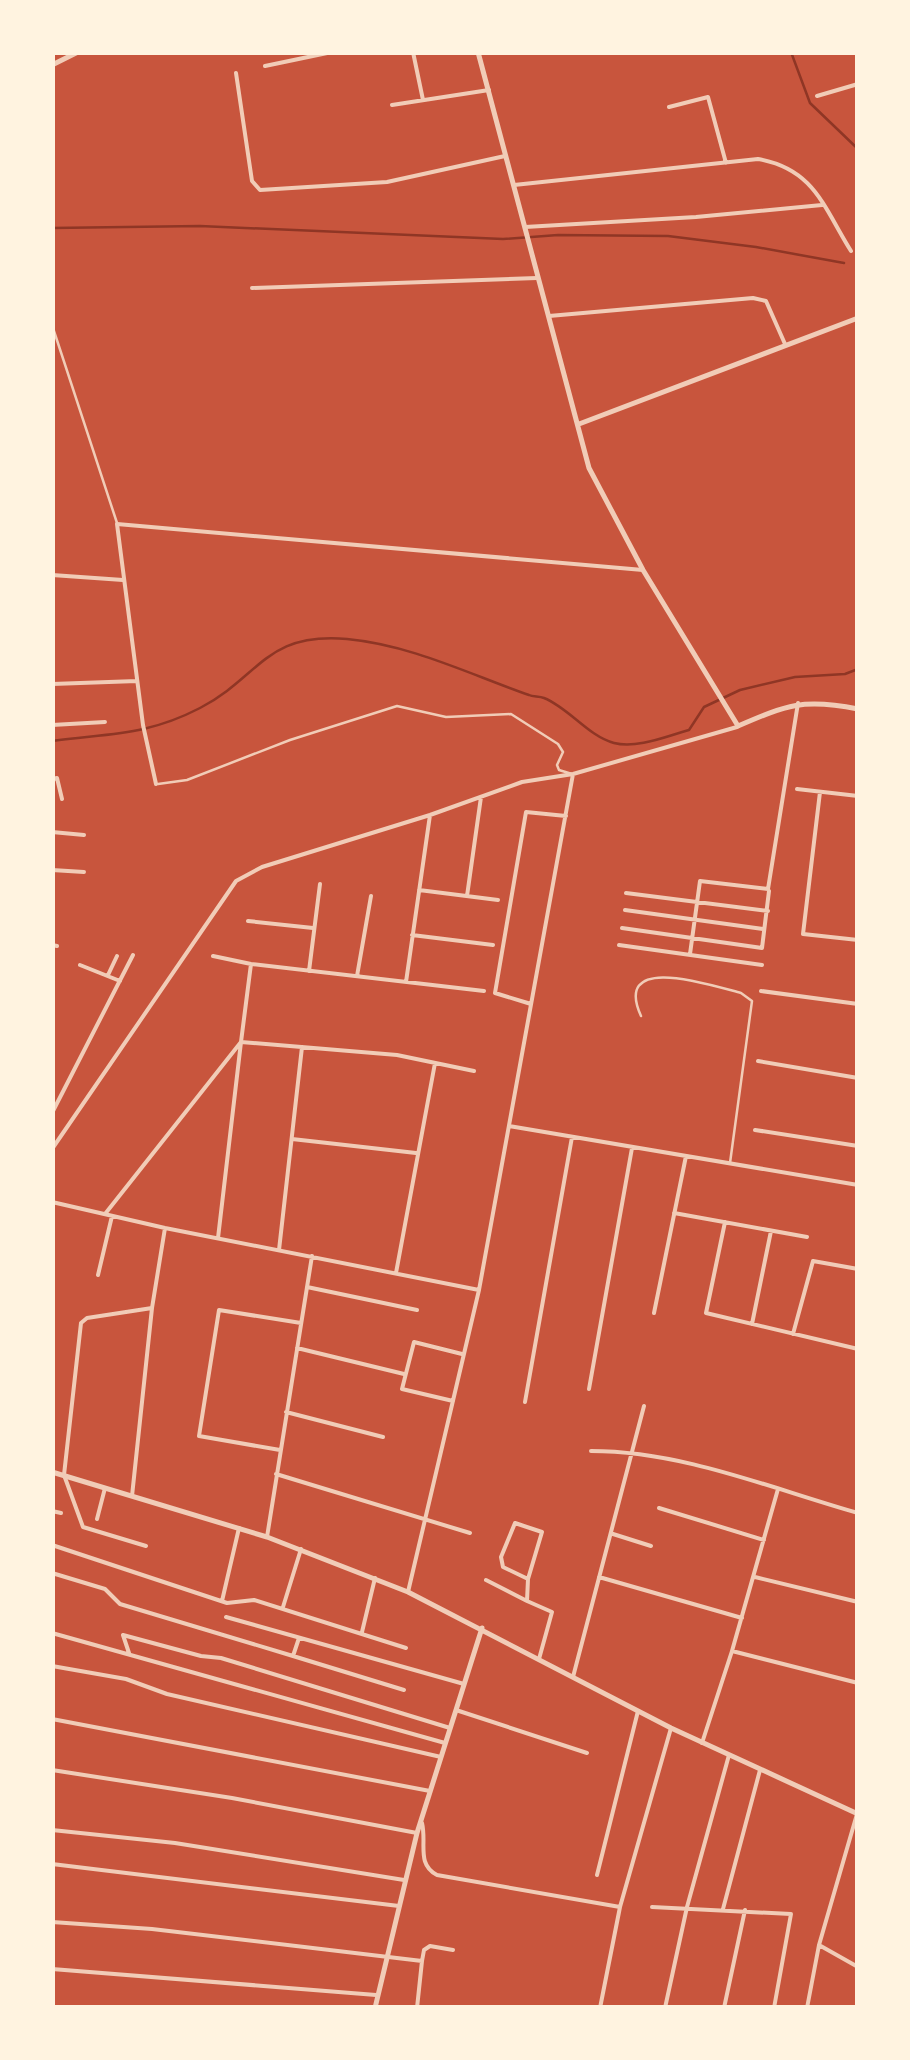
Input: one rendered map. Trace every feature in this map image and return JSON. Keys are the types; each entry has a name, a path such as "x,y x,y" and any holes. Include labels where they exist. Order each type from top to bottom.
{"street":[{"path":"52,66 78,52"},
{"path":"265,66 332,52"},
{"path":"413,52 423,100"},
{"path":"478,52 597,488 738,726"},
{"path":"236,73 252,182 260,190 387,182 506,156"},
{"path":"817,96 858,84"},
{"path":"392,105 488,90"},
{"path":"669,107 708,97 726,162"},
{"path":"514,185 758,159 785,164 807,180 851,251"},
{"path":"525,227 822,205"},
{"path":"252,288 539,278"},
{"path":"549,316 752,298 766,301 771,307 786,345"},
{"path":"579,424 858,318"},
{"path":"52,326 118,524 143,725 156,784 187,780 290,740 397,706 446,717 512,714 558,744 563,752 556,765 559,770 573,774"},
{"path":"118,524 643,570"},
{"path":"52,575 125,580"},
{"path":"52,684 138,681"},
{"path":"52,1148 236,881 262,867 522,782 573,774 738,726 798,703 858,709"},
{"path":"622,928 762,948 798,703"},
{"path":"52,726 105,722"},
{"path":"408,1592 479,1290 573,774"},
{"path":"52,779 57,778 62,799"},
{"path":"797,790 858,796"},
{"path":"820,792 803,934 858,940"},
{"path":"468,896 480,797"},
{"path":"531,1004 495,993 523,825 528,810 566,816"},
{"path":"406,982 430,815"},
{"path":"52,832 84,835"},
{"path":"52,870 84,872"},
{"path":"690,954 700,881 768,889"},
{"path":"309,971 321,882"},
{"path":"419,890 498,900"},
{"path":"626,893 768,911"},
{"path":"358,976 371,896"},
{"path":"624,910 765,929"},
{"path":"248,921 314,928"},
{"path":"412,935 493,945"},
{"path":"619,945 762,965"},
{"path":"52,1113 133,955"},
{"path":"108,975 117,956"},
{"path":"213,956 484,991"},
{"path":"80,964 120,981"},
{"path":"218,1238 252,964"},
{"path":"642,1016 634,1003 635,990 655,976 741,992 752,1000 730,1164"},
{"path":"761,990 858,1004"},
{"path":"240,1042 397,1055 474,1071"},
{"path":"98,1275 109,1215 240,1042"},
{"path":"279,1250 302,1047"},
{"path":"758,1061 858,1078"},
{"path":"396,1272 435,1063"},
{"path":"509,1126 858,1185"},
{"path":"755,1130 858,1146"},
{"path":"524,1402 572,1137"},
{"path":"292,1138 418,1153"},
{"path":"589,1389 632,1147"},
{"path":"654,1313 686,1156"},
{"path":"52,1202 479,1290"},
{"path":"674,1213 807,1237"},
{"path":"725,1222 706,1313 858,1349"},
{"path":"132,1496 152,1308 165,1228"},
{"path":"752,1324 771,1231"},
{"path":"267,1536 312,1256"},
{"path":"794,1334 811,1262 858,1269"},
{"path":"307,1287 417,1310"},
{"path":"146,1546 83,1527 64,1475 80,1323 87,1318 152,1308"},
{"path":"280,1450 198,1436 220,1310 301,1323"},
{"path":"453,1401 402,1389 414,1342 464,1354"},
{"path":"297,1348 406,1374"},
{"path":"573,1677 644,1406"},
{"path":"286,1412 384,1436"},
{"path":"591,1451 632,1451 706,1468 858,1513"},
{"path":"52,1472 267,1536 408,1592 671,1728 857,1814 819,1946 807,2008"},
{"path":"276,1474 470,1533"},
{"path":"96,1519 105,1488"},
{"path":"702,1743 778,1489"},
{"path":"659,1508 764,1540"},
{"path":"52,1511 61,1513"},
{"path":"527,1601 528,1579 542,1532 515,1522 501,1557 503,1567 528,1579"},
{"path":"222,1601 239,1528"},
{"path":"611,1534 651,1546"},
{"path":"52,1544 222,1601 254,1600 406,1648"},
{"path":"282,1608 301,1549"},
{"path":"52,1574 105,1590 120,1604 404,1690"},
{"path":"754,1576 858,1602"},
{"path":"598,1577 742,1618"},
{"path":"361,1633 374,1578"},
{"path":"486,1580 552,1612 539,1659"},
{"path":"226,1617 464,1684"},
{"path":"375,2008 417,1833 482,1628"},
{"path":"52,1633 446,1743"},
{"path":"129,1655 123,1635 221,1658 450,1728"},
{"path":"293,1656 299,1638"},
{"path":"732,1650 858,1684"},
{"path":"52,1666 126,1679 167,1694 441,1757"},
{"path":"456,1710 587,1753"},
{"path":"598,1875 638,1711"},
{"path":"52,1720 430,1791"},
{"path":"600,2008 620,1907 671,1728"},
{"path":"666,2008 686,1907 728,1755"},
{"path":"52,1770 232,1798 417,1833"},
{"path":"723,1909 760,1770"},
{"path":"421,1820 425,1837 423,1861 428,1870 437,1874 620,1907"},
{"path":"52,1830 175,1843 405,1880"},
{"path":"52,1864 399,1906"},
{"path":"652,1907 790,1914 774,2008"},
{"path":"724,2008 745,1910"},
{"path":"52,1922 387,1954 422,1961"},
{"path":"416,2008 424,1950 430,1946 452,1950"},
{"path":"819,1946 858,1966"},
{"path":"52,1969 376,1994"}],"waterway":[{"path":"791,52 810,103 858,149"},
{"path":"52,228 200,226 503,239 668,236 844,263"},
{"path":"52,741 128,732 181,717 220,696 281,649 320,639 371,642 439,661 544,698 596,734 623,744 652,741 689,730 704,707 740,690 795,677 845,674 858,669"}]}
